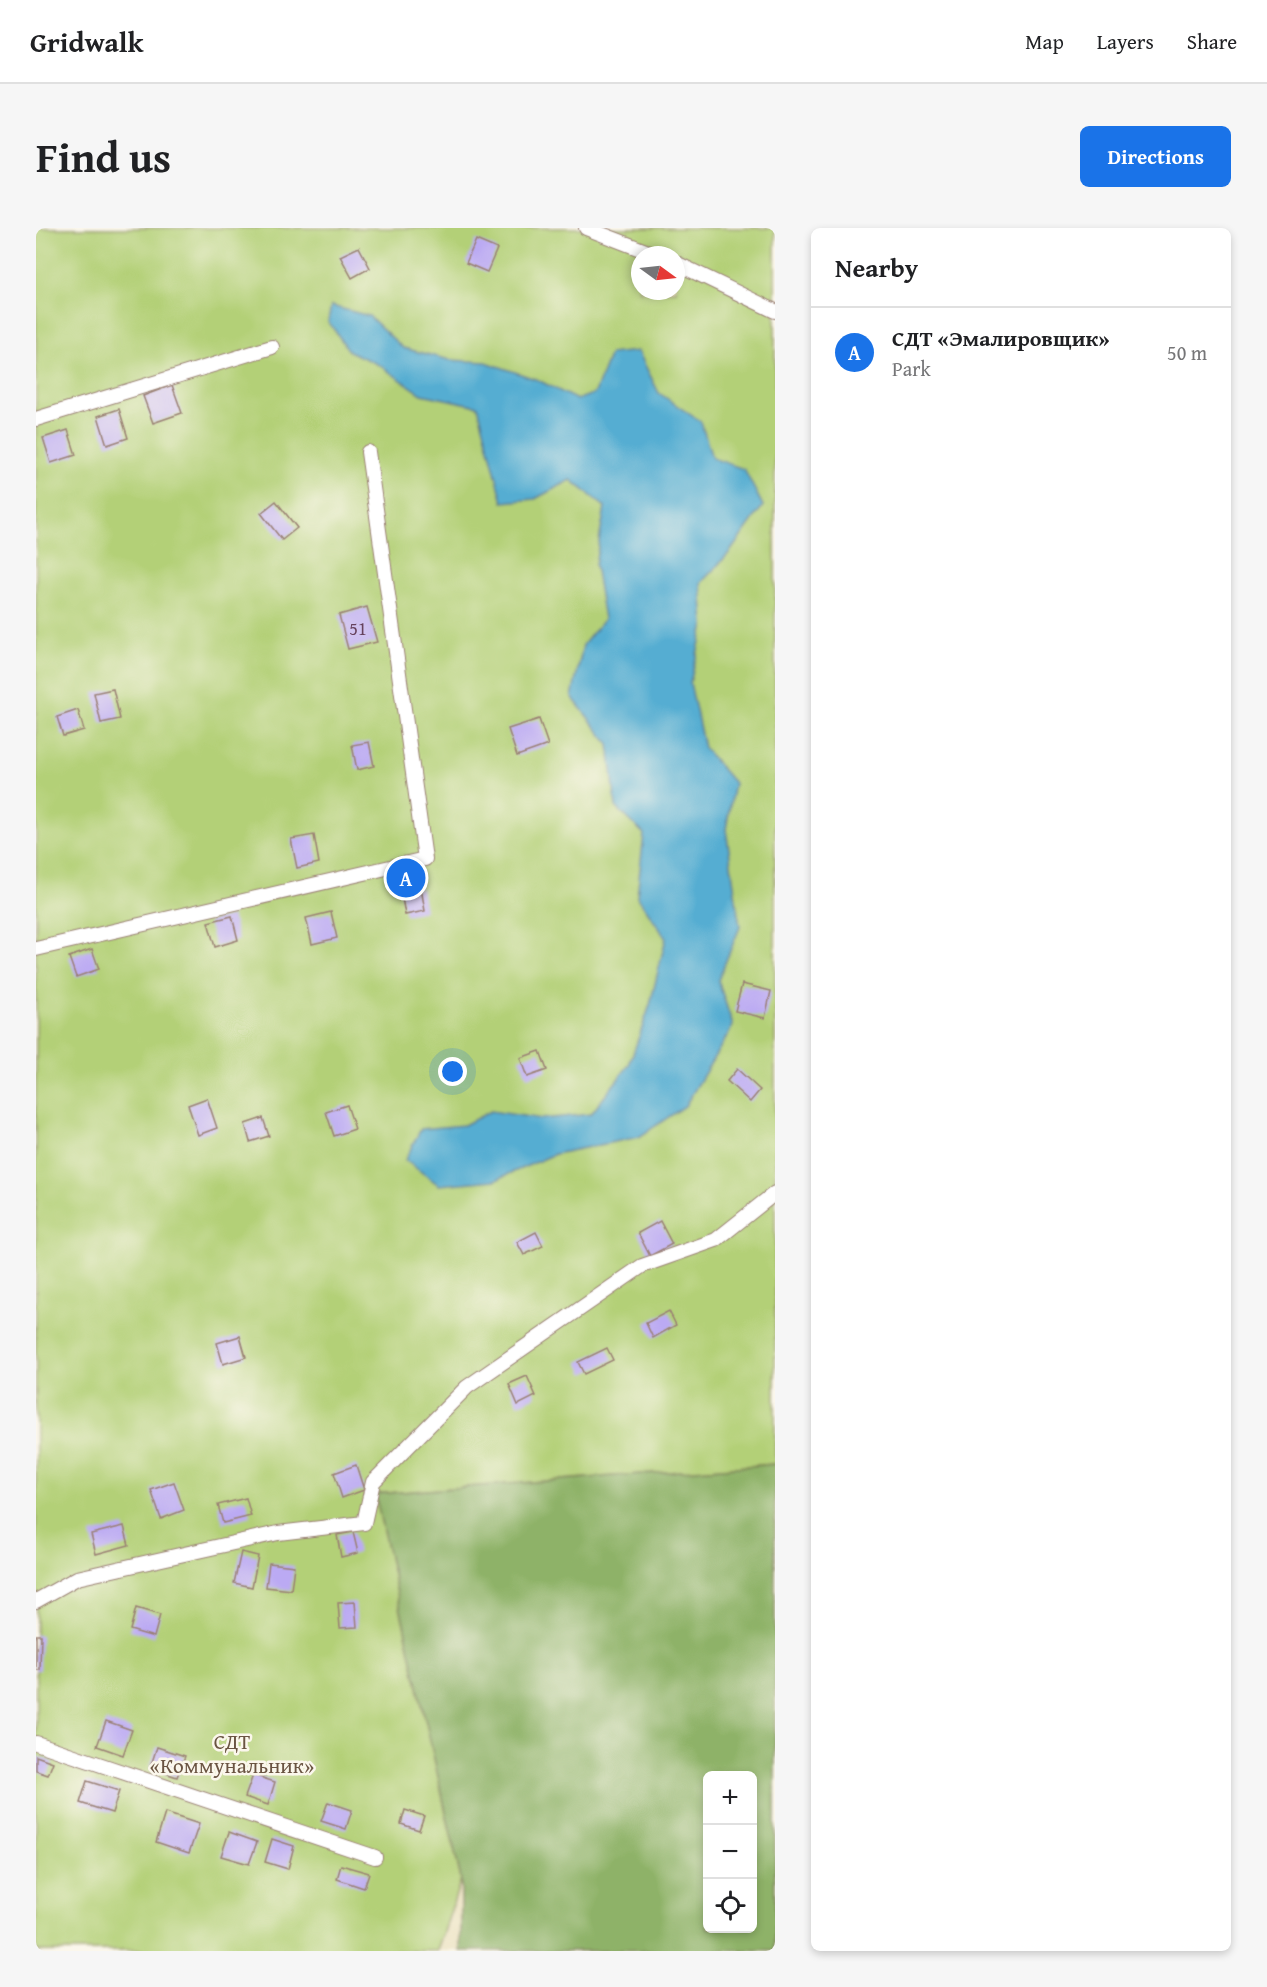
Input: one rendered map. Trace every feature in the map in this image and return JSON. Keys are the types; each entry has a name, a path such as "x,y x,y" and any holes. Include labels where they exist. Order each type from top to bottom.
{"lane":[{"path":"586,228 633,246"},
{"path":"685,267 775,311"},
{"path":"36,419 272,347"},
{"path":"36,949 425,859 368,452"},
{"path":"36,1602 77,1578 278,1533 364,1523 373,1482 467,1387 642,1266 716,1240 775,1193"},
{"path":"36,1743 375,1857"}],"green space":[{"name":"СДТ «Коммунальник»","path":"36,228 775,228 775,1464 375,1494 461,1879 438,1951 36,1951"},
{"path":"775,1464 775,1951 461,1951 461,1879 375,1494"}],"water":[{"path":"331,306 369,316 403,348 450,360 486,362 538,380 577,400 595,393 610,354 638,351 659,393 701,422 712,458 744,469 763,506 730,552 701,583 704,625 690,683 704,748 734,783 726,829 740,927 718,980 733,1026 685,1106 639,1137 555,1154 495,1180 439,1185 405,1160 421,1129 464,1125 491,1111 542,1119 591,1114 629,1065 650,1005 666,938 637,896 644,834 616,807 609,744 572,697 583,645 604,619 595,565 605,507 571,480 535,499 503,502 478,406 422,394 379,365 349,351 328,321"}],"building":[{"path":"476,240 497,249 487,272 466,263"},
{"path":"359,247 370,268 352,278 340,256"},
{"path":"172,385 182,413 153,423 143,396"},
{"path":"119,409 128,438 107,445 98,416"},
{"path":"68,430 76,455 51,463 43,438"},
{"path":"276,501 297,528 282,540 261,513"},
{"path":"367,607 377,642 348,649 339,615"},
{"path":"113,689 120,719 101,723 94,693"},
{"path":"78,710 84,730 63,736 57,717"},
{"path":"539,719 548,745 517,756 508,729"},
{"path":"369,742 374,766 357,770 352,745"},
{"path":"314,835 319,863 297,868 291,839"},
{"path":"421,888 425,911 405,915 401,892"},
{"path":"331,912 337,938 312,944 306,918"},
{"path":"232,916 238,940 215,947 208,922"},
{"path":"92,949 99,969 76,977 69,957"},
{"path":"742,984 771,991 765,1018 735,1011"},
{"path":"540,1051 547,1070 527,1077 520,1058"},
{"path":"737,1069 760,1090 750,1102 727,1081"},
{"path":"207,1098 217,1128 198,1135 188,1105"},
{"path":"347,1105 355,1129 334,1136 326,1112"},
{"path":"263,1118 269,1136 250,1142 245,1124"},
{"path":"660,1221 672,1244 650,1256 638,1233"},
{"path":"536,1232 543,1246 524,1255 517,1242"},
{"path":"669,1311 676,1325 653,1338 646,1323"},
{"path":"240,1336 246,1357 223,1364 217,1343"},
{"path":"607,1348 613,1360 584,1374 578,1362"},
{"path":"527,1376 536,1396 518,1405 509,1384"},
{"path":"356,1465 364,1490 342,1498 334,1473"},
{"path":"174,1482 184,1510 161,1519 151,1490"},
{"path":"246,1498 251,1516 223,1523 218,1505"},
{"path":"124,1526 129,1545 96,1554 91,1534"},
{"path":"353,1532 358,1553 341,1557 337,1535"},
{"path":"241,1552 258,1556 252,1587 234,1583"},
{"path":"269,1563 294,1566 291,1590 266,1587"},
{"path":"355,1602 357,1627 340,1628 338,1603"},
{"path":"136,1608 160,1615 154,1637 130,1630"},
{"path":"36,1635 41,1635 40,1670 36,1670"},
{"path":"106,1721 132,1730 123,1755 97,1746"},
{"path":"157,1747 185,1756 177,1777 150,1768"},
{"path":"36,1756 53,1762 48,1775 36,1771"},
{"path":"253,1775 275,1782 268,1805 245,1797"},
{"path":"87,1781 119,1791 112,1813 80,1803"},
{"path":"328,1802 352,1810 346,1829 321,1821"},
{"path":"405,1810 424,1816 419,1830 401,1824"},
{"path":"165,1813 199,1824 189,1853 156,1842"},
{"path":"229,1832 257,1842 249,1864 221,1856"},
{"path":"272,1839 294,1846 288,1869 265,1862"},
{"path":"341,1865 369,1873 364,1888 337,1879"}],"place":[{"name":"СДТ «Эмалировщик»","path":"406,878"}]}
